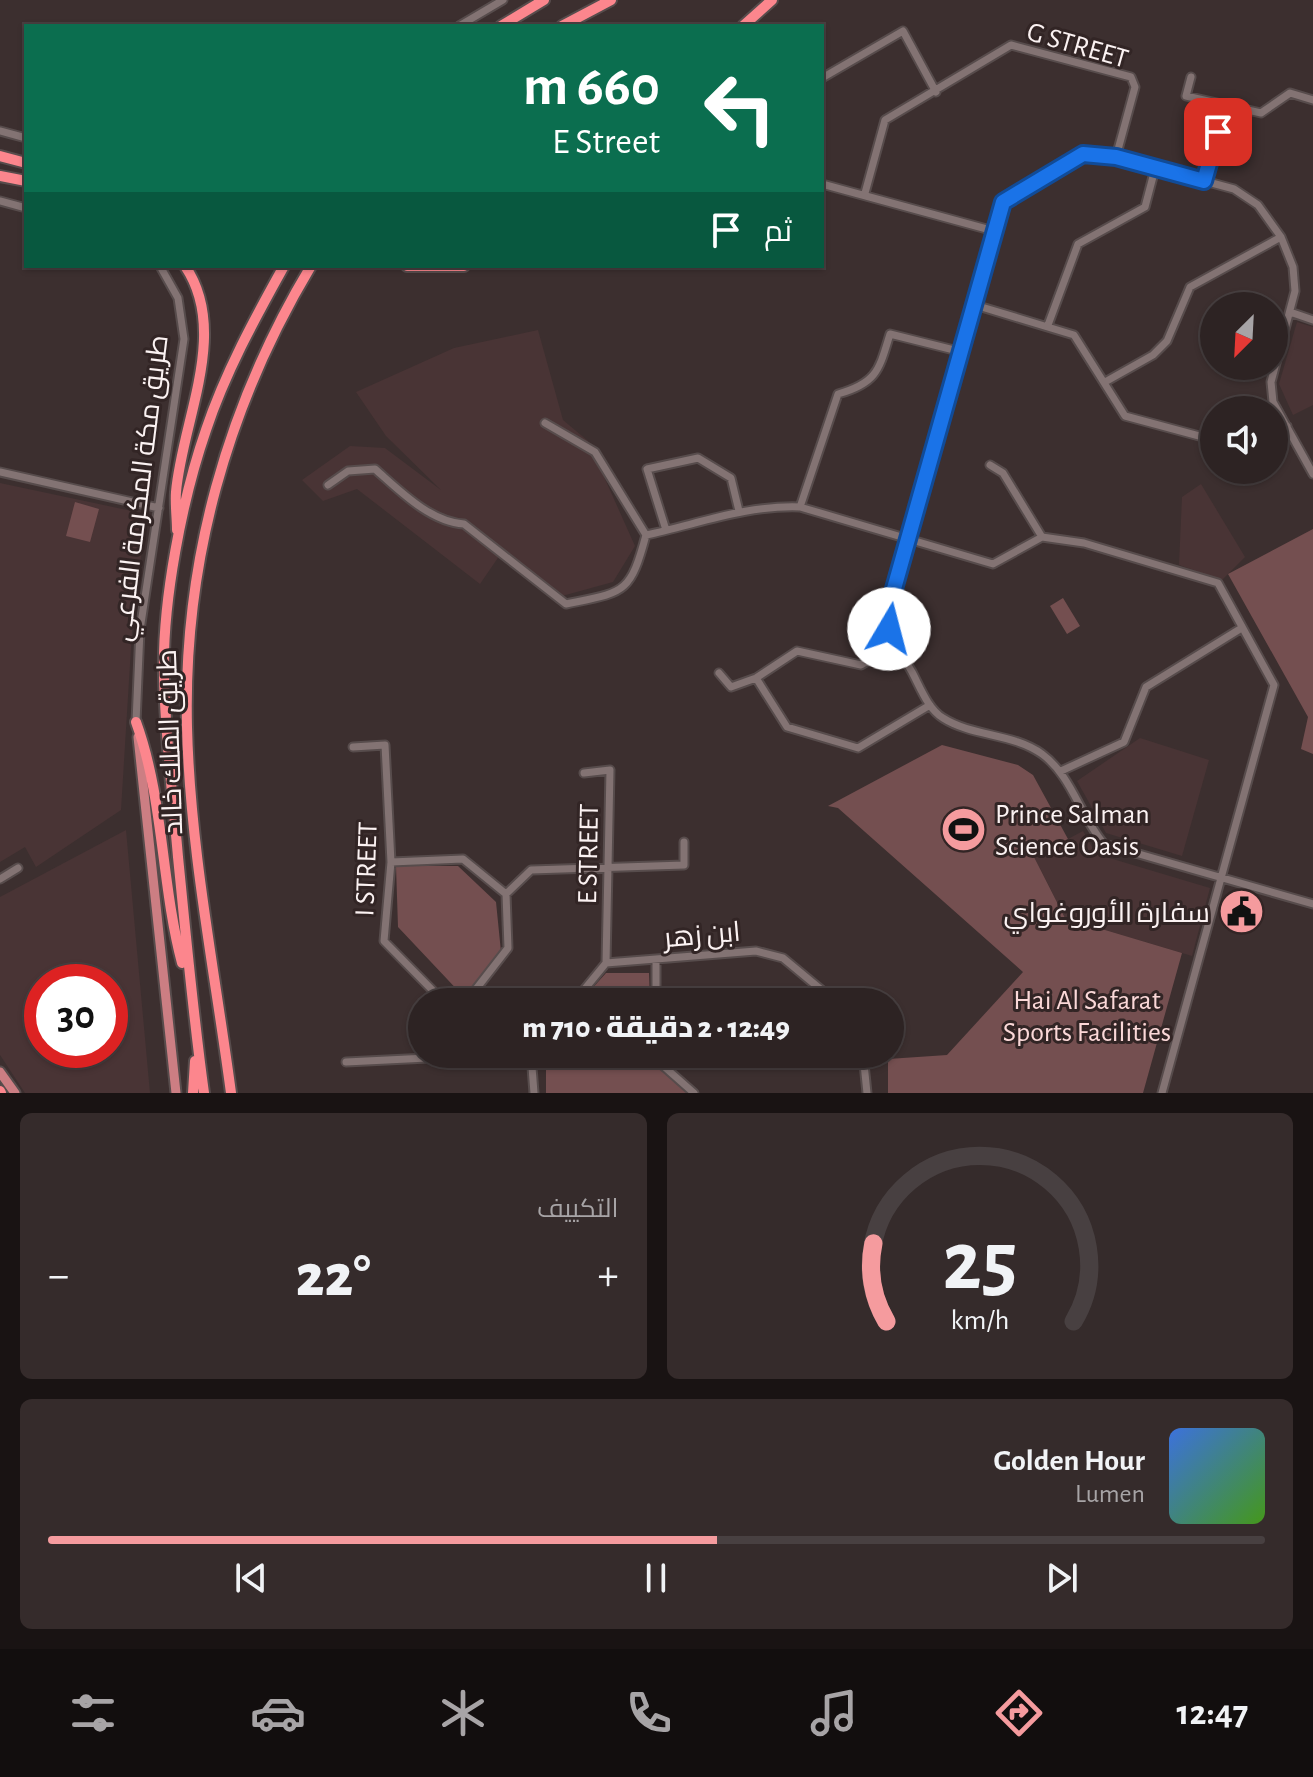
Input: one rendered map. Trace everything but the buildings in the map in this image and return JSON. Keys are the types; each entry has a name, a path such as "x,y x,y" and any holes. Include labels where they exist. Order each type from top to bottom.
{"highway":[{"path":"498,24 544,0"},
{"path":"566,24 611,0"},
{"path":"745,24 772,0"},
{"path":"503,24 510,18"},
{"path":"0,156 24,162"},
{"path":"0,176 24,181"},
{"path":"177,546 176,491 204,341 198,293 186,268"},
{"name":"طريق الملك خالد","path":"204,1093 189,990 163,672 177,546 206,431 250,329 283,268"},
{"name":"طريق الملك خالد","path":"231,1093 193,809 187,727 189,633 200,549 223,456 264,355 310,268"},
{"path":"136,722 149,758 173,929 189,990"},
{"path":"193,1093 197,1043"}],"main road":[{"path":"136,722 176,1093"},
{"path":"0,1072 15,1093"}],"street":[{"path":"462,24 503,0"},
{"path":"824,77 903,31 936,92"},
{"name":"G STREET","path":"865,193 885,120 1011,45 1131,77 1135,87 1116,157"},
{"path":"1191,77 1186,96 1225,107 1261,113 1290,93 1313,100"},
{"path":"1204,181 1225,107"},
{"path":"0,131 24,137"},
{"path":"1272,396 1271,382 1295,291 1293,267 1281,237 1258,205 1234,189 1116,157 1083,154 1070,159 1003,202 888,610 889,629 930,705 942,718 1012,739 1039,752 1061,771 1086,823 1104,844 1313,904"},
{"path":"1048,325 1078,244 1145,207 1155,169"},
{"path":"824,184 865,193 994,231"},
{"path":"0,201 24,207"},
{"path":"1105,382 1153,355 1167,341 1190,287 1281,237"},
{"name":"طريق مكة المكرمة الفرعي","path":"136,722 140,630 184,339 178,298 161,268"},
{"path":"975,305 1074,335 1125,416 1200,436"},
{"path":"1290,312 1313,320"},
{"path":"800,507 838,394 863,387 879,370 890,334 962,352"},
{"path":"328,485 348,471 375,469 433,514 452,523 464,524 566,604 617,594 636,573 646,535 595,452 545,423"},
{"path":"1288,428 1313,474"},
{"path":"666,530 647,469 698,458 731,478 739,511"},
{"path":"990,465 1003,473 1042,537"},
{"path":"0,472 159,508"},
{"path":"646,535 739,511 769,506 800,507 993,564 1042,537 1084,543 1218,583 1240,629 1274,685 1162,1093"},
{"path":"1061,771 1124,742 1146,687 1240,629"},
{"path":"719,673 731,687 756,678 797,651 861,665 896,645"},
{"path":"756,678 787,727 858,748 930,705"},
{"name":"I STREET","path":"353,747 385,745 391,862 384,941 430,988"},
{"name":"E STREET","path":"584,773 610,770 606,963"},
{"path":"477,988 508,948 506,894 531,870 684,865 684,842"},
{"path":"391,862 463,859 506,894"},
{"path":"0,879 18,868"},
{"name":"ابن زهر","path":"606,963 756,951 783,958 819,988"},
{"path":"656,960 656,988"},
{"path":"585,988 606,963"},
{"path":"346,1062 408,1058"},
{"path":"532,1068 534,1093"},
{"path":"666,1068 694,1093"},
{"path":"864,1068 867,1093"}],"shaded area":[{"path":"1297,322 1313,327 1313,405 1293,415 1288,396 1284,396 1279,384 1280,380 1288,380 1288,353"},
{"path":"538,330 563,420 588,441 635,546 613,582 562,596 504,549 480,584 357,489 323,501 302,480 350,446 385,448 441,490 386,436 356,392 454,348"},
{"path":"0,483 146,514 132,632 121,810 36,867 25,847 0,862"},
{"path":"1201,484 1245,557 1222,580 1179,565 1182,497"},
{"path":"1140,738 1209,760 1182,856 1106,833 1077,781"},
{"path":"126,830 150,1093 25,1093 0,1055 0,897"},
{"path":"1083,831 1096,854 1210,888 1192,956 1065,918 1034,857"}],"green space":[{"path":"75,502 99,509 90,542 66,536"},
{"path":"1313,529 1313,754 1301,749 1308,717 1228,574"},
{"path":"1063,598 1080,626 1067,634 1050,606"},
{"name":"Hai Al Safarat Sports Facilities","path":"942,745 1018,765 1033,775 1068,839 1034,857 1065,918 1182,953 1143,1093 888,1093 888,1068 904,1068 904,1058 947,1055 1023,972 838,808 828,806"},
{"path":"396,866 458,866 496,902 501,952 471,988 456,988 398,927"},
{"path":"606,973 649,973 650,988 593,988"},
{"path":"546,1068 658,1068 687,1093 546,1093"}],"place":[{"name":"Prince Salman Science Oasis","path":"964,829"},
{"name":"سفارة الأوروغواي","path":"1241,912"}],"route":[{"path":"889,629 888,610 1003,202 1070,159 1083,154 1116,157 1204,181 1218,132"}]}
